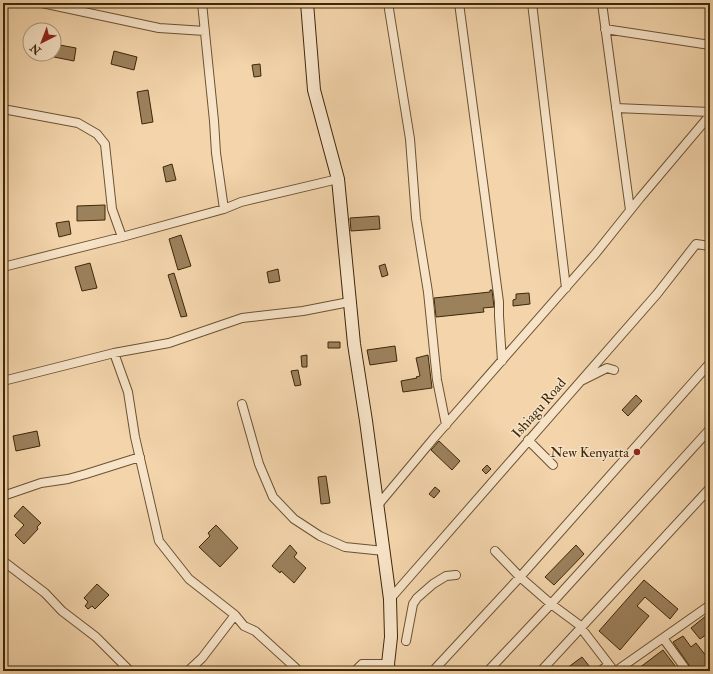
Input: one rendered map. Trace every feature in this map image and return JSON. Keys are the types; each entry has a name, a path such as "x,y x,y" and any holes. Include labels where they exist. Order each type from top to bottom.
{"street":[{"path":"42,3 159,28 205,31"},
{"path":"202,3 216,153 224,209"},
{"path":"307,3 314,90 338,179 349,302 390,599 391,637 389,667 362,664 355,671"},
{"path":"388,3 410,139 416,218 428,292 437,380 446,424"},
{"path":"459,3 499,302 502,361"},
{"path":"532,3 566,288"},
{"path":"602,3 630,210"},
{"path":"605,29 710,45"},
{"path":"616,108 710,114"},
{"path":"3,109 78,123 98,134 104,144 112,209 122,237"},
{"path":"378,505 446,424 596,253 710,114"},
{"path":"3,267 122,237 224,209 241,202 338,179"},
{"name":"Ishiagu Road","path":"390,599 657,294 696,244 710,246"},
{"path":"3,380 114,353 169,342 242,318 303,311 349,302"},
{"path":"114,353 128,392 140,457 159,541 189,579 235,615 244,626 255,631 299,671"},
{"path":"433,671 520,577 710,363"},
{"path":"580,381 607,368 614,370"},
{"path":"242,404 259,464 273,497 294,519 320,536 345,547 384,551"},
{"path":"488,671 710,429"},
{"path":"528,440 553,464"},
{"path":"3,496 41,483 68,479 140,457"},
{"path":"541,671 710,488"},
{"path":"495,551 520,577 551,604 578,624 613,669"},
{"path":"3,562 45,593 62,611 96,637 130,671"},
{"path":"406,641 413,604 417,598 432,584 446,576 456,575"},
{"path":"600,671 613,669 663,638 710,605"},
{"path":"188,671 202,658 235,615"},
{"path":"663,638 687,671"}],"building":[{"path":"62,45 76,48 74,61 62,59"},
{"path":"114,51 137,57 134,70 111,64"},
{"path":"260,64 261,76 254,77 252,65"},
{"path":"148,90 153,122 142,124 137,92"},
{"path":"172,164 176,180 166,182 163,167"},
{"path":"105,205 105,220 77,221 77,206"},
{"path":"379,216 380,229 351,231 350,218"},
{"path":"69,221 71,234 59,237 56,223"},
{"path":"181,235 191,266 178,270 169,239"},
{"path":"90,263 97,288 82,291 75,267"},
{"path":"385,264 388,275 382,277 379,266"},
{"path":"278,269 280,281 269,283 267,272"},
{"path":"174,273 187,316 181,317 168,275"},
{"path":"490,290 492,290 494,307 483,308 484,312 436,317 434,298 490,292"},
{"path":"529,293 530,304 513,306 513,300 516,299 516,294"},
{"path":"328,342 340,342 340,348 328,348"},
{"path":"395,346 397,361 370,365 367,350"},
{"path":"307,355 307,367 302,367 301,356"},
{"path":"428,355 432,388 403,392 401,381 420,376 416,358"},
{"path":"298,370 301,385 295,386 291,371"},
{"path":"636,395 642,401 628,416 622,410"},
{"path":"37,431 40,446 16,451 13,436"},
{"path":"439,441 460,461 452,470 431,450"},
{"path":"487,465 491,469 486,474 482,470"},
{"path":"326,476 330,503 321,504 318,477"},
{"path":"435,487 440,491 434,498 429,494"},
{"path":"23,506 41,523 37,527 38,529 24,544 15,535 24,525 14,516"},
{"path":"216,525 238,548 220,567 199,547 210,536 208,533"},
{"path":"290,545 297,553 294,557 306,568 294,583 281,571 280,573 272,566"},
{"path":"576,545 584,554 554,585 545,577"},
{"path":"644,580 678,609 670,619 645,597 637,606 649,616 620,650 599,631"},
{"path":"97,584 109,595 95,609 92,606 88,609 85,606 88,602 84,598"},
{"path":"707,615 710,619 710,632 700,639 691,628"},
{"path":"683,636 691,647 696,643 706,656 710,653 710,669 707,671 692,671 673,642"},
{"path":"663,650 679,671 635,671"},
{"path":"582,657 590,667 584,671 563,671"}],"place":[{"name":"New Kenyatta","path":"637,452"}]}
